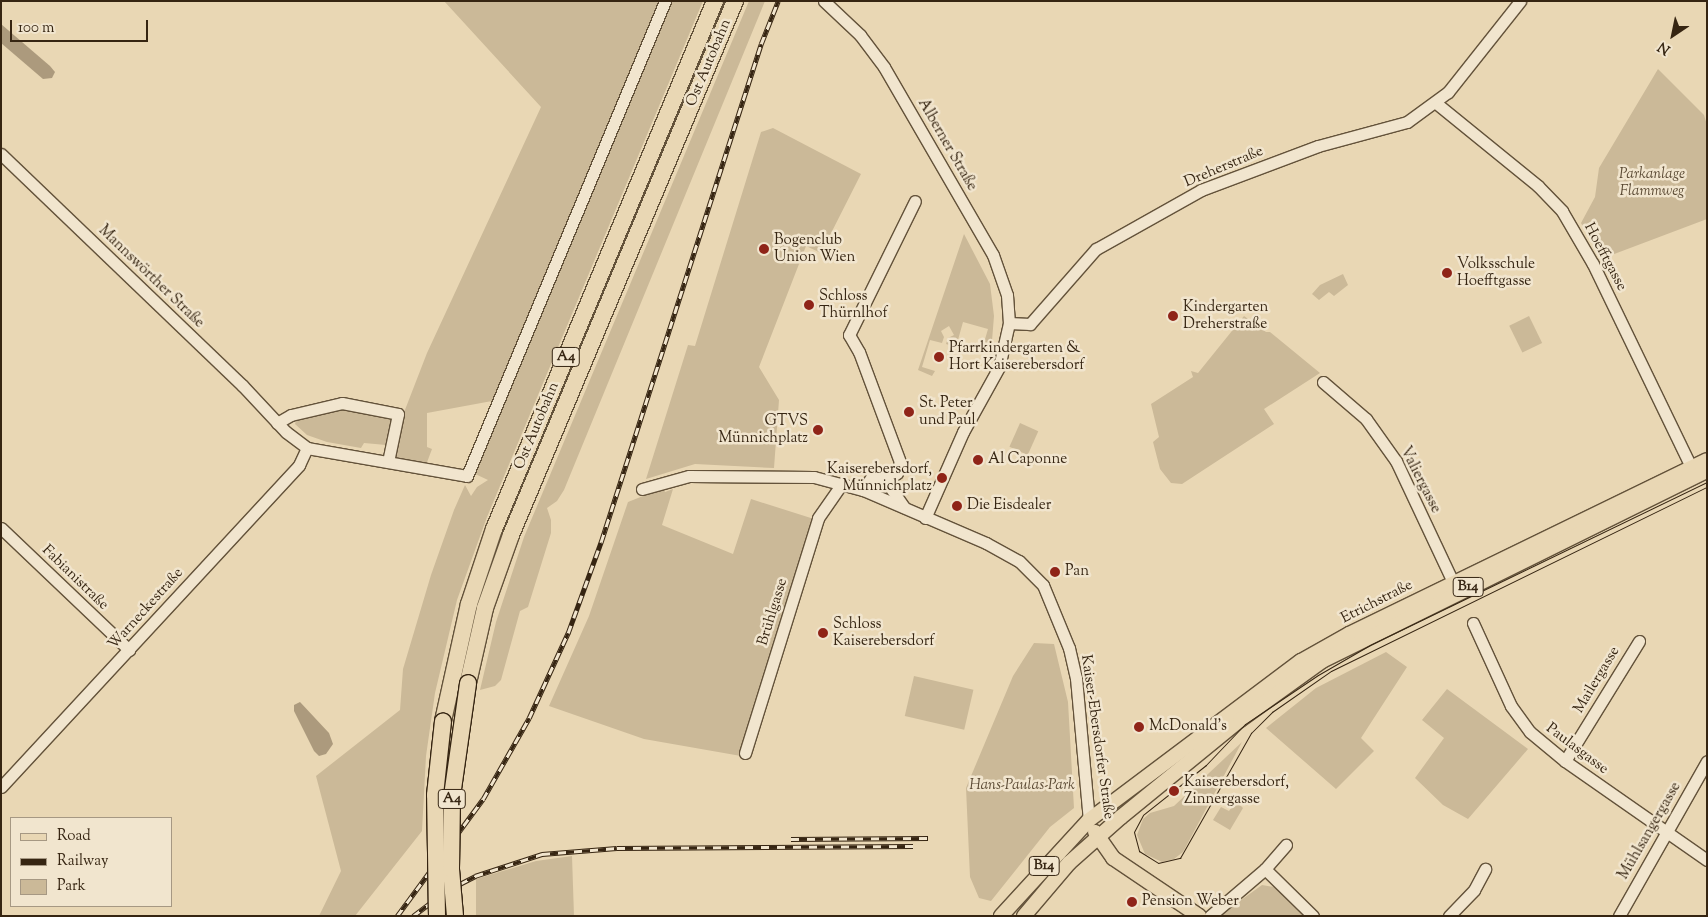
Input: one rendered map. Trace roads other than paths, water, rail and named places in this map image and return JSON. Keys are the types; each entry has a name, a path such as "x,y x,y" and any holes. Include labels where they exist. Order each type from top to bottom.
{"highway":[{"name":"Ost Autobahn","path":"437,916 435,795 443,722 469,604 494,529 715,1"},
{"name":"Ost Autobahn","path":"455,916 451,869 452,796 468,683 485,608 510,535 735,1"}],"main road":[{"name":"Etrichstraße","path":"1089,820 1301,661 1453,582 1707,460"},
{"name":"Etrichstraße","path":"1098,838 1240,720 1322,661 1707,471"},
{"name":"Kaiser-Ebersdorfer Straße","path":"1089,820 1098,838 1112,858 1199,916"},
{"name":"B14","path":"1001,916 1089,820"},
{"name":"B14","path":"1024,916 1069,863 1098,838"}],"street":[{"path":"307,448 467,476 665,1"},
{"name":"Alberner Straße","path":"824,1 860,35 884,67 987,244 1004,282 1009,323"},
{"name":"Dreherstraße","path":"1009,323 1030,324 1055,293 1096,249 1201,190 1318,146 1407,122 1436,103 1461,78 1520,1"},
{"name":"Hoefftgasse","path":"1436,103 1538,186 1562,211 1594,264 1691,468"},
{"name":"Mannswörther Straße","path":"1,154 278,423 307,448"},
{"path":"887,480 898,473 900,462 878,398 869,385 859,352 849,335 915,201"},
{"path":"925,518 956,446 999,368 1009,323"},
{"name":"Valiergasse","path":"1324,382 1366,419 1396,462 1453,582"},
{"path":"278,423 291,415 342,403 398,414 388,462"},
{"name":"Warneckestraße","path":"1,787 299,466 307,448"},
{"name":"Kaiser-Ebersdorfer Straße","path":"642,490 689,476 814,477 862,490 904,507 1002,551 1027,568 1043,585 1074,666 1089,820"},
{"path":"862,490 872,476 887,480 904,507"},
{"name":"Brühlgasse","path":"745,753 818,518 841,485"},
{"name":"Fabianistraße","path":"1,528 129,650"},
{"name":"Paulasgasse","path":"1473,623 1511,706 1530,732 1566,761 1707,860"},
{"name":"Mailergasse","path":"1566,761 1639,641"},
{"name":"Mühlsangergasse","path":"1620,916 1707,761"},
{"path":"1210,916 1265,869 1286,846"},
{"path":"1265,869 1313,916"},
{"path":"1449,916 1474,890 1485,869"}],"tram line":[{"path":"1707,482 1370,645 1318,675 1245,724 1206,765 1143,815 1134,832 1139,851 1158,863 1180,858 1251,733 1272,712 1331,671 1707,487"}],"railway":[{"path":"397,916 483,799 529,718 568,633 601,542 761,44 778,1"},
{"path":"791,839 928,838"},
{"path":"413,916 446,891 475,876 542,854 617,848 913,846"}],"place":[{"name":"Bogenclub Union Wien","path":"764,249"},
{"name":"Volksschule Hoefftgasse","path":"1447,273"},
{"name":"Schloss Thürnlhof","path":"809,305"},
{"name":"Kindergarten Dreherstraße","path":"1173,316"},
{"name":"Pfarrkindergarten & Hort Kaiserebersdorf","path":"939,357"},
{"name":"St. Peter und Paul","path":"909,412"},
{"name":"GTVS Münnichplatz","path":"818,430"},
{"name":"Al Caponne","path":"978,460"},
{"name":"Kaiserebersdorf, Münnichplatz","path":"942,478"},
{"name":"Die Eisdealer","path":"957,506"},
{"name":"Pan","path":"1055,572"},
{"name":"Schloss Kaiserebersdorf","path":"823,633"},
{"name":"McDonald's","path":"1139,727"},
{"name":"Kaiserebersdorf, Zinnergasse","path":"1174,791"},
{"name":"Pension Weber","path":"1132,902"}],"park label":[{"name":"Parkanlage Flammweg","path":"1652,182"},
{"name":"Hans-Paulas-Park","path":"1022,786"}]}
